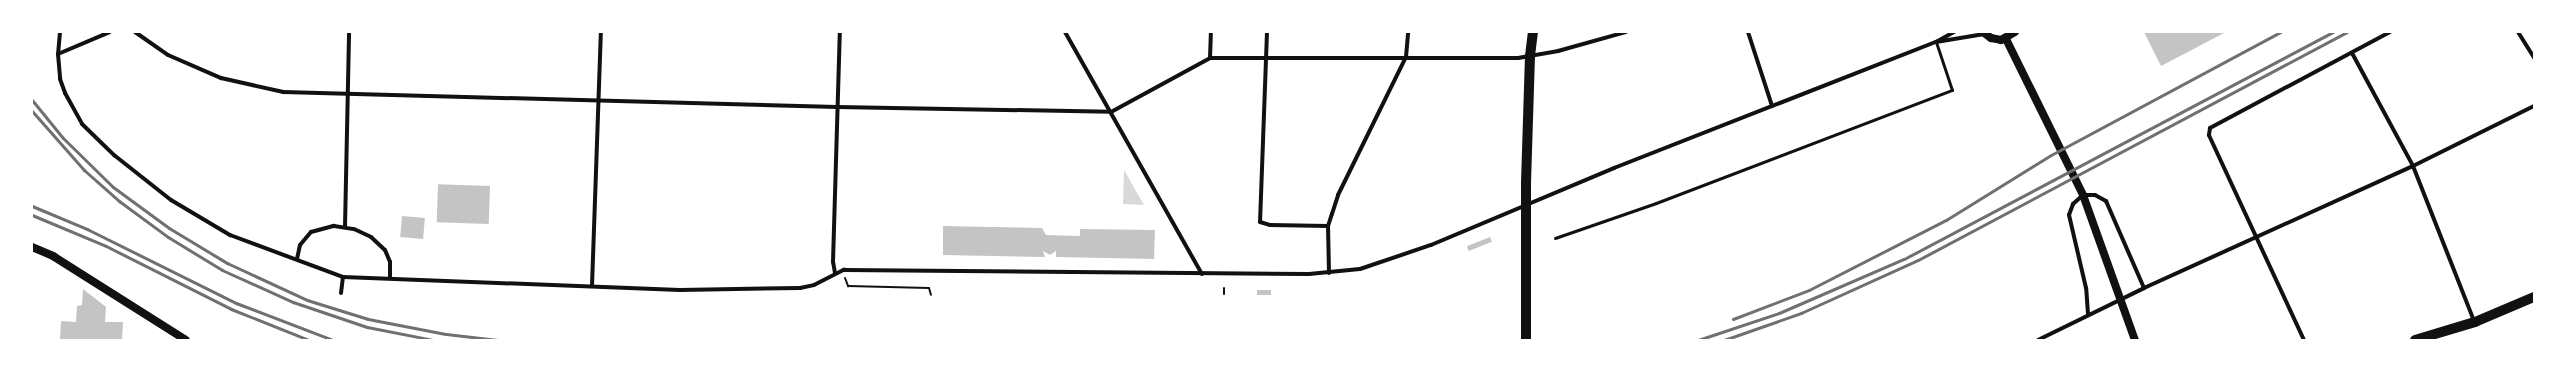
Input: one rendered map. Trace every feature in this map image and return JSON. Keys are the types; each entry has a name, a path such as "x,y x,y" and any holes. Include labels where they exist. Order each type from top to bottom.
{"main road":[{"path":"1526,340 1526,206 1530,56 1533,32"},
{"path":"1984,33 1995,40 2006,38 2015,32"},
{"path":"2006,38 2083,194 2136,340"},
{"path":"32,247 53,256 186,340"},
{"path":"2415,340 2475,322 2534,297"}],"street":[{"path":"60,32 58,54 60,79 73,110 82,124 114,156 171,200 209,225 243,240 343,277 390,277 680,290 793,289 814,285 835,273 844,270 1202,274 1329,273 1388,262 1772,106 1936,42 1954,32"},
{"path":"58,54 110,32"},
{"path":"135,32 168,55 220,78 283,92 348,95 598,99 837,108 1111,112 1210,58 1530,56 1626,32"},
{"path":"345,227 349,32"},
{"path":"592,286 601,32"},
{"path":"835,273 833,262 840,32"},
{"path":"1065,32 1202,274"},
{"path":"1210,58 1211,32"},
{"path":"1267,32 1260,222 1270,225 1328,226"},
{"path":"1329,273 1328,226 1338,195 1406,57 1408,32"},
{"path":"1748,32 1772,106"},
{"path":"2304,340 2209,135 2210,128 2218,122 2390,32"},
{"path":"2518,32 2534,58"},
{"path":"1936,42 1984,33"},
{"path":"2352,53 2414,166 2475,322"},
{"path":"2038,340 2137,291 2414,166 2534,106"},
{"path":"2088,314 2086,288 2069,216 2073,204 2083,194 2095,196 2106,201 2144,288"},
{"path":"297,259 300,245 306,235 324,228 345,227 367,234 385,250 390,262 390,277"},
{"path":"341,293 343,277"}],"lane":[{"path":"1555,238 1656,203 1952,90 1936,42"}],"path":[{"path":"848,286 929,288 931,295"}],"shaded area":[{"path":"1124,170 1144,205 1123,204"}],"building":[{"path":"2144,32 2226,32 2161,66"},
{"path":"438,184 490,186 489,224 437,222"},
{"path":"402,216 425,218 423,239 400,237"},
{"path":"943,226 1042,228 1046,235 1080,236 1080,229 1155,230 1154,259 1056,257 1056,251 1050,255 1043,251 1045,257 943,255"},
{"path":"1490,237 1492,242 1469,251 1467,246"},
{"path":"83,289 106,307 105,322 123,322 122,340 60,340 61,321 76,322 77,306 82,305"},
{"path":"1257,290 1271,290 1271,295 1257,295"}],"railway":[{"path":"1733,319 1809,290 1946,220 2051,155 2280,32"},
{"path":"1698,340 1779,313 1904,259 2333,32"},
{"path":"1724,340 1801,313 1918,260 2347,32"},
{"path":"32,100 63,138 113,187 169,228 227,263 307,300 368,319 446,334 498,340"},
{"path":"32,111 84,170 119,201 168,237 222,270 293,302 367,327 433,340"},
{"path":"32,206 87,229 236,303 333,340"},
{"path":"32,215 106,246 231,309 309,340"}]}
